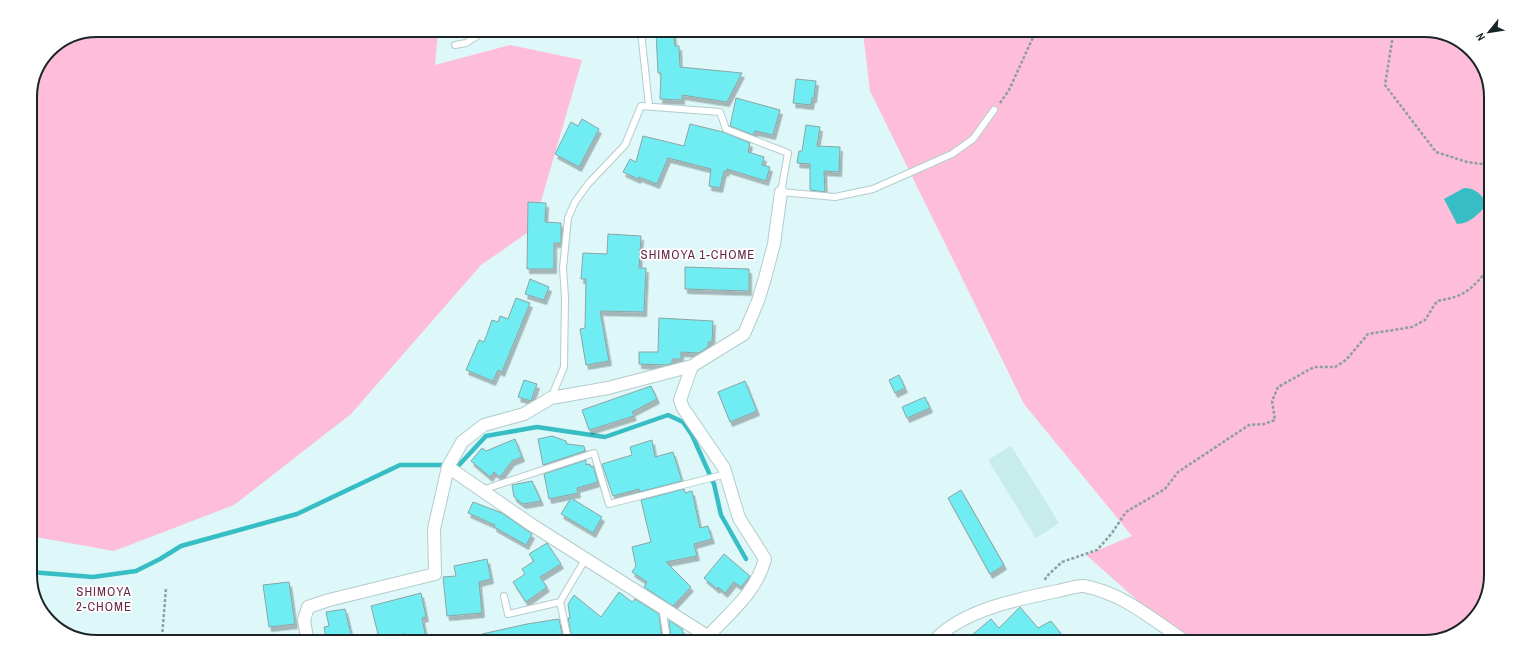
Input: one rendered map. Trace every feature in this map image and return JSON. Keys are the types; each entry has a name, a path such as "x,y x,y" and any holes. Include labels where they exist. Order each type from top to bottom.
{"street":[{"path":"306,635 304,620 308,607 329,600 435,574 434,529 448,467 462,442 484,425 524,414 551,398 608,388 692,366 744,334 758,302 765,278 774,244 782,192"},
{"path":"692,366 680,400 683,408 724,468 739,518 765,559 762,573 749,593 713,635"},
{"path":"448,467 705,635"},
{"path":"942,635 966,618 1000,605 1083,586 1110,595 1147,614 1174,635"}],"lane":[{"path":"455,45 466,43 476,37"},
{"path":"642,37 649,106"},
{"path":"551,398 564,367 565,297 563,268 568,218 576,202 588,184 625,146 641,106 720,112 726,129 788,153 782,192 835,196 873,189 952,154 973,139 994,110"},
{"path":"482,490 594,453 609,504 726,474"},
{"path":"567,635 560,602 586,558"},
{"path":"504,596 508,614 560,602"},
{"path":"661,606 666,635"}],"path":[{"path":"994,110 1010,90 1034,37"},
{"path":"1393,37 1385,85 1436,152 1467,162 1484,164"},
{"path":"1042,595 1046,577 1062,562 1075,556 1086,555 1097,550 1112,533 1126,512 1165,489 1178,472 1249,425 1264,424 1275,420 1272,401 1278,387 1314,367 1335,367 1346,360 1368,334 1412,327 1425,320 1437,301 1454,298 1471,290 1484,274"},
{"path":"162,635 166,588"}],"shaded area":[{"path":"97,37 437,37 435,65 510,45 582,60 533,229 481,265 351,414 234,505 114,551 37,537 37,93 43,70 55,55 64,47 74,42 85,38"},
{"path":"863,37 1424,37 1436,38 1454,45 1469,57 1478,70 1484,93 1484,575 1483,587 1476,605 1464,620 1451,629 1440,633 1424,635 1177,635 1086,555 1132,536 1024,404 870,91"},
{"path":"1011,446 1059,523 1036,538 988,460"}],"water":[{"path":"1464,188 1472,189 1478,192 1482,197 1484,200 1484,207 1470,220 1457,224 1444,199"}],"building":[{"path":"656,37 674,37 675,46 679,46 680,67 742,73 727,102 682,95 682,100 660,99 661,73 658,73"},
{"path":"796,79 816,81 814,98 812,98 811,105 793,103"},
{"path":"736,98 780,110 773,135 755,131 753,135 730,126"},
{"path":"582,119 599,129 579,167 555,154 571,122 578,126"},
{"path":"690,124 723,132 750,143 748,152 764,157 762,165 770,167 766,181 727,169 726,172 724,171 720,188 709,186 711,169 668,158 657,184 639,177 638,179 623,172 630,159 636,162 643,136 684,146"},
{"path":"806,125 820,127 817,146 840,147 839,172 824,171 825,192 810,190 810,164 797,163 799,151 802,151"},
{"path":"528,202 546,203 545,222 561,223 561,243 554,243 554,269 527,269"},
{"path":"608,234 641,236 639,268 646,268 644,312 600,311 609,361 586,365 580,329 585,328 586,279 581,279 583,253 607,254"},
{"path":"685,267 749,269 749,291 685,289"},
{"path":"530,279 549,287 544,300 525,294"},
{"path":"516,298 530,303 502,372 498,370 493,381 466,370 479,340 484,342 492,320 498,322 500,316 508,319"},
{"path":"659,318 713,321 712,342 708,342 708,347 699,353 681,352 681,359 672,359 672,363 666,365 639,364 639,352 658,352"},
{"path":"899,375 905,388 895,393 889,380"},
{"path":"524,380 537,384 531,401 518,397"},
{"path":"745,381 757,411 730,422 718,392"},
{"path":"651,386 657,399 632,412 634,416 589,430 582,410"},
{"path":"925,397 930,408 907,418 902,407"},
{"path":"552,436 566,441 567,444 584,446 585,451 543,465 538,439"},
{"path":"515,439 522,457 512,461 500,477 494,472 490,477 471,461 482,448 486,451"},
{"path":"652,440 655,457 673,452 682,481 639,492 639,489 613,496 602,464 632,455 630,447"},
{"path":"586,460 586,465 590,464 591,467 593,466 598,482 577,488 578,493 549,499 544,474"},
{"path":"532,481 541,501 523,504 514,497 512,485"},
{"path":"684,489 685,493 692,491 700,528 708,526 712,539 694,544 697,556 666,562 691,587 673,606 644,587 647,582 632,572 636,566 632,547 651,542 641,500"},
{"path":"961,490 1004,565 990,574 948,498"},
{"path":"571,498 602,517 593,533 561,514"},
{"path":"473,502 502,513 532,534 526,545 494,527 495,525 468,513"},
{"path":"547,543 561,564 540,577 547,587 526,602 513,582 525,574 522,569 534,561 529,554"},
{"path":"724,554 750,576 741,587 734,582 725,593 718,587 717,589 704,578"},
{"path":"487,559 491,579 479,582 482,613 447,616 443,577 456,576 454,566"},
{"path":"289,582 295,624 269,627 263,585"},
{"path":"619,592 632,602 635,599 659,614 662,635 571,635 568,618 570,618 568,604 574,595 601,617"},
{"path":"421,593 426,617 422,618 425,635 378,635 371,606"},
{"path":"1020,607 1038,628 1051,621 1062,635 972,635 991,619 999,628"},
{"path":"345,609 351,635 325,635 324,627 329,626 326,612"},
{"path":"559,619 562,635 482,635 482,634 527,624"},
{"path":"669,620 682,629 684,635 671,635"}],"waterway":[{"path":"37,573 93,577 136,571 181,546 297,514 400,465 459,465 486,436 537,427 605,437 668,415 683,422 692,435 714,484 721,515 746,559"}],"district":[{"name":"SHIMOYA 1-CHOME","path":"698,254"},
{"name":"SHIMOYA 2-CHOME","path":"104,598"}]}
